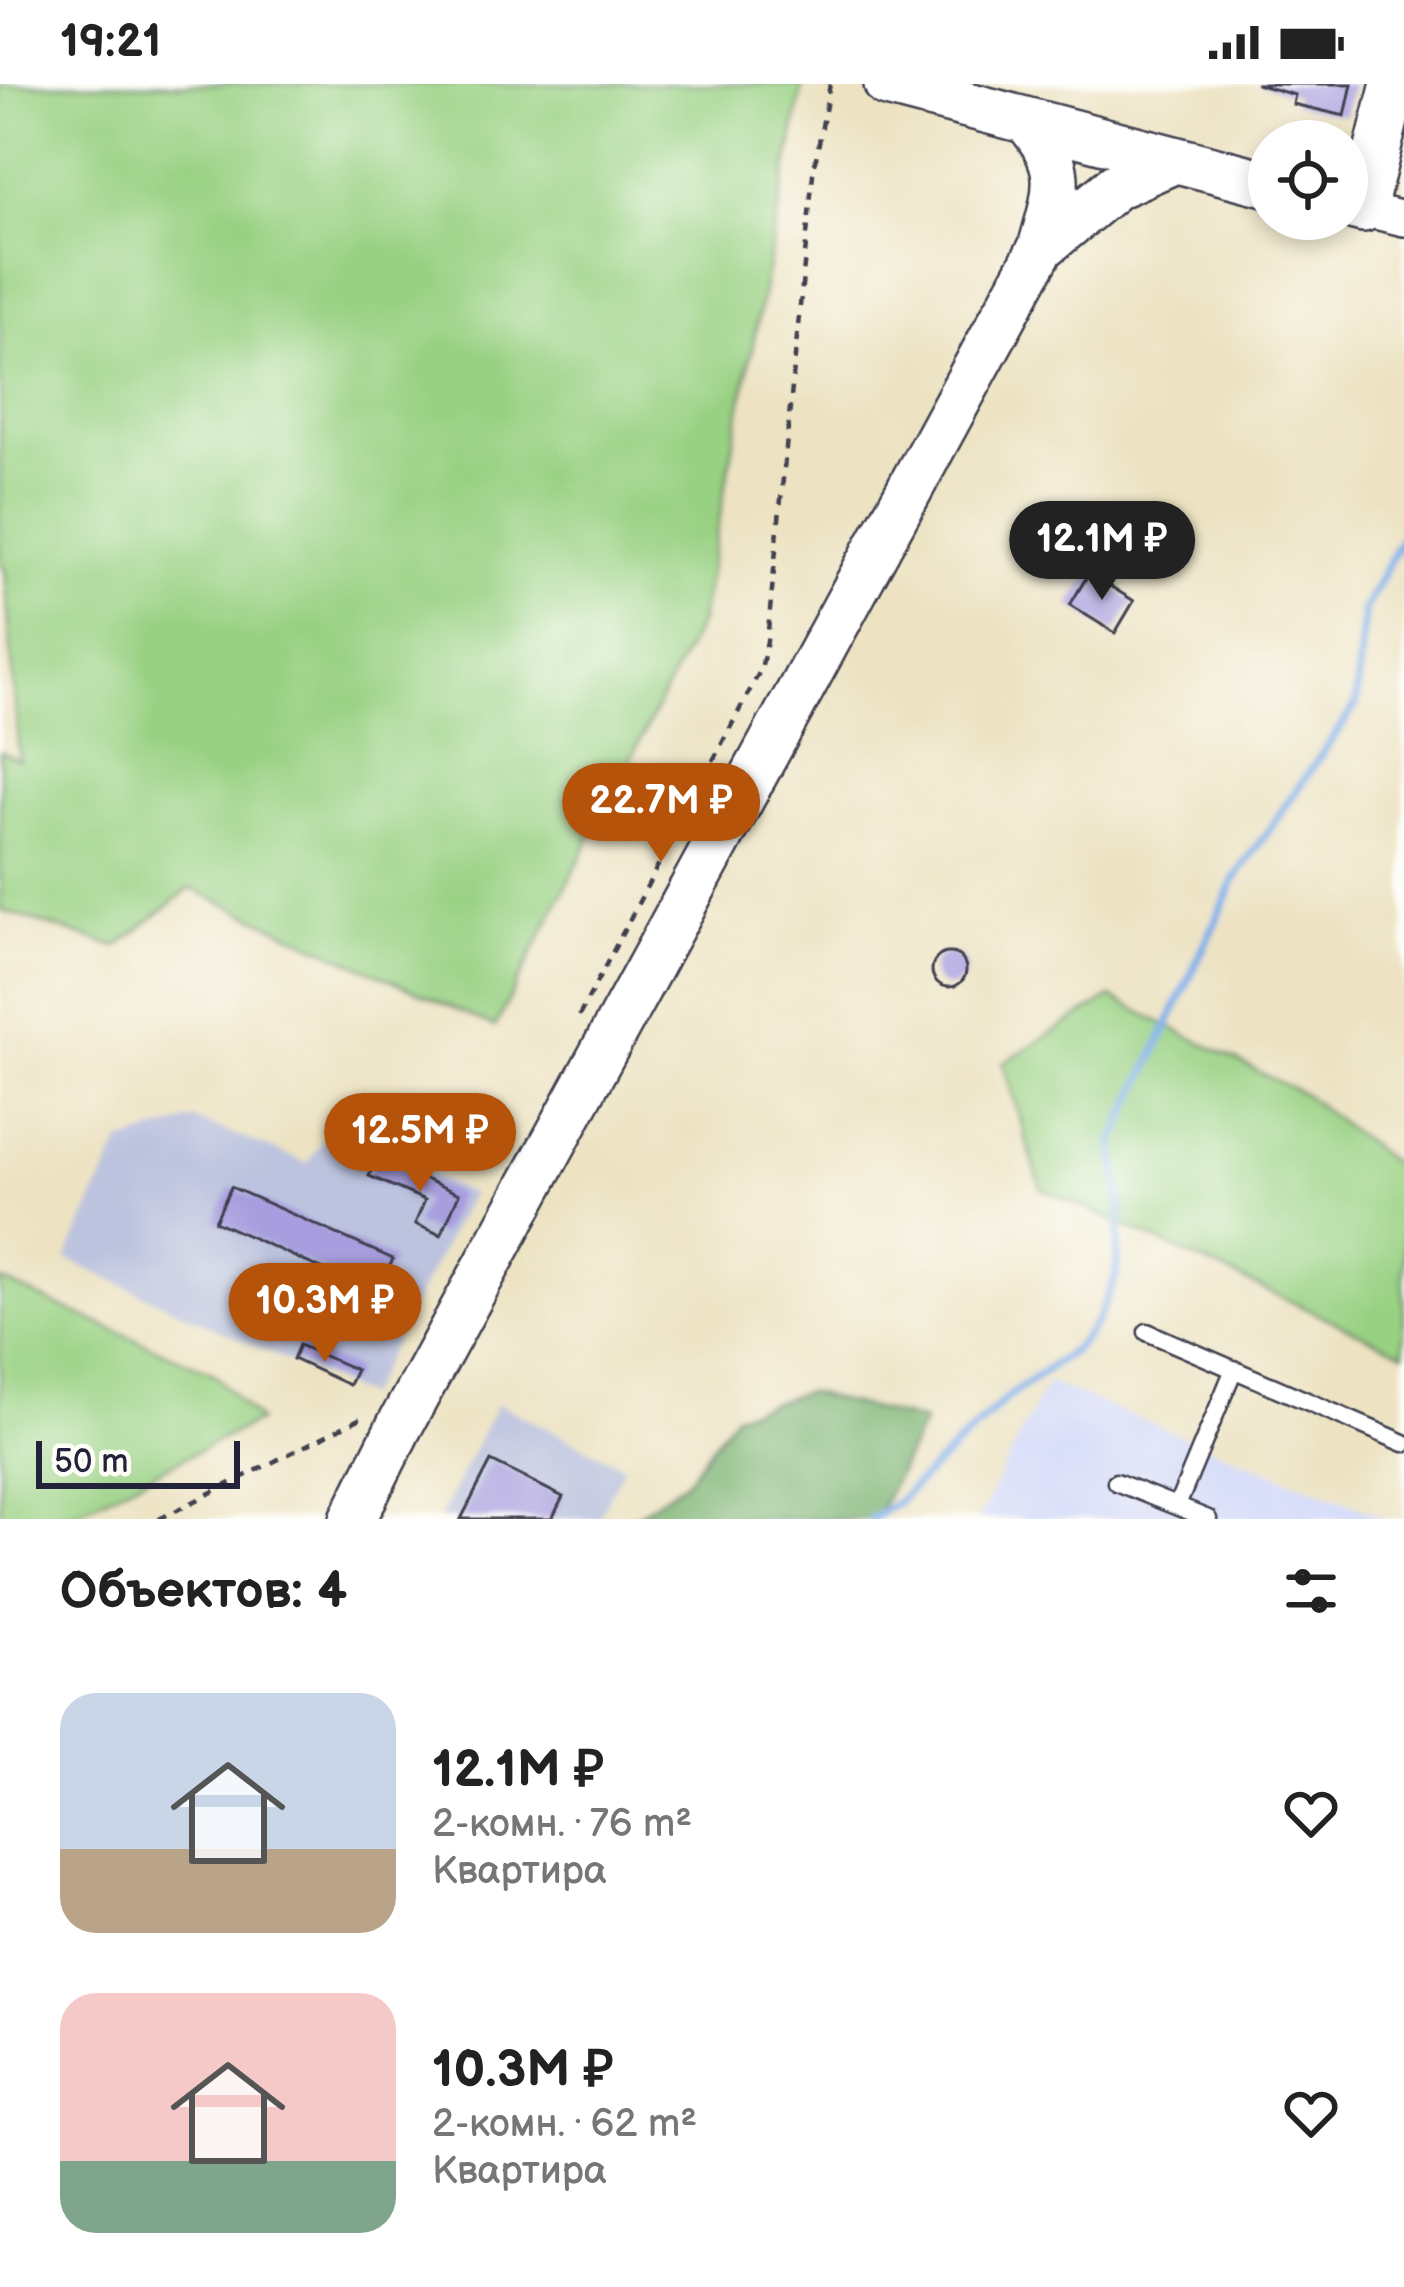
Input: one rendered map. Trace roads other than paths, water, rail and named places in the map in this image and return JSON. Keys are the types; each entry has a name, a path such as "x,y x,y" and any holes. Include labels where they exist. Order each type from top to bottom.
{"street":[{"path":"887,84 1248,179"},
{"path":"1371,211 1394,84"},
{"path":"353,1519 399,1426 1041,248 1058,184 1050,148 1028,122"},
{"path":"1041,248 1116,186 1174,160"}],"lane":[{"path":"1147,1332 1404,1443"},
{"path":"1183,1512 1234,1369"},
{"path":"1116,1482 1208,1519"}],"waterway":[{"path":"871,1519 897,1502 1007,1398 1076,1348 1097,1321 1116,1276 1121,1208 1114,1142 1236,877 1356,705 1364,610 1404,533"}]}
